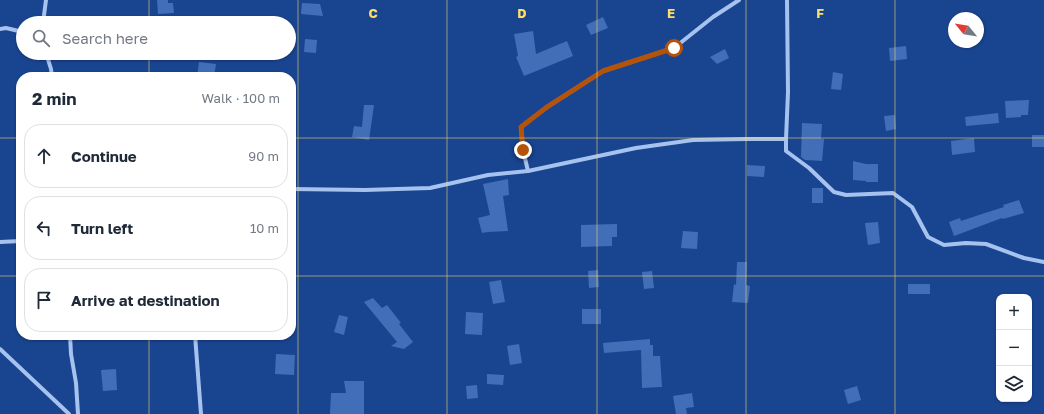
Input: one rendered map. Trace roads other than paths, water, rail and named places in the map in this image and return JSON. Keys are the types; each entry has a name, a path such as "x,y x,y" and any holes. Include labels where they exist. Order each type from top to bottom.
{"street":[{"path":"43,16 46,0"},
{"path":"528,171 523,150 521,127 547,107 603,71 674,48 713,17 739,0"},
{"path":"787,0 788,92 786,151 809,168 834,192 846,195 893,193 912,207 928,237 944,245 966,243 986,244 1024,258 1044,262"},
{"path":"0,29 6,28 16,30"},
{"path":"48,60 51,72"},
{"path":"296,189 365,190 430,188 488,175 528,171 636,148 693,140 786,139"},
{"path":"0,242 16,241"},
{"path":"70,340 76,383 78,414"},
{"path":"195,340 201,414"},
{"path":"0,349 69,414"}]}
